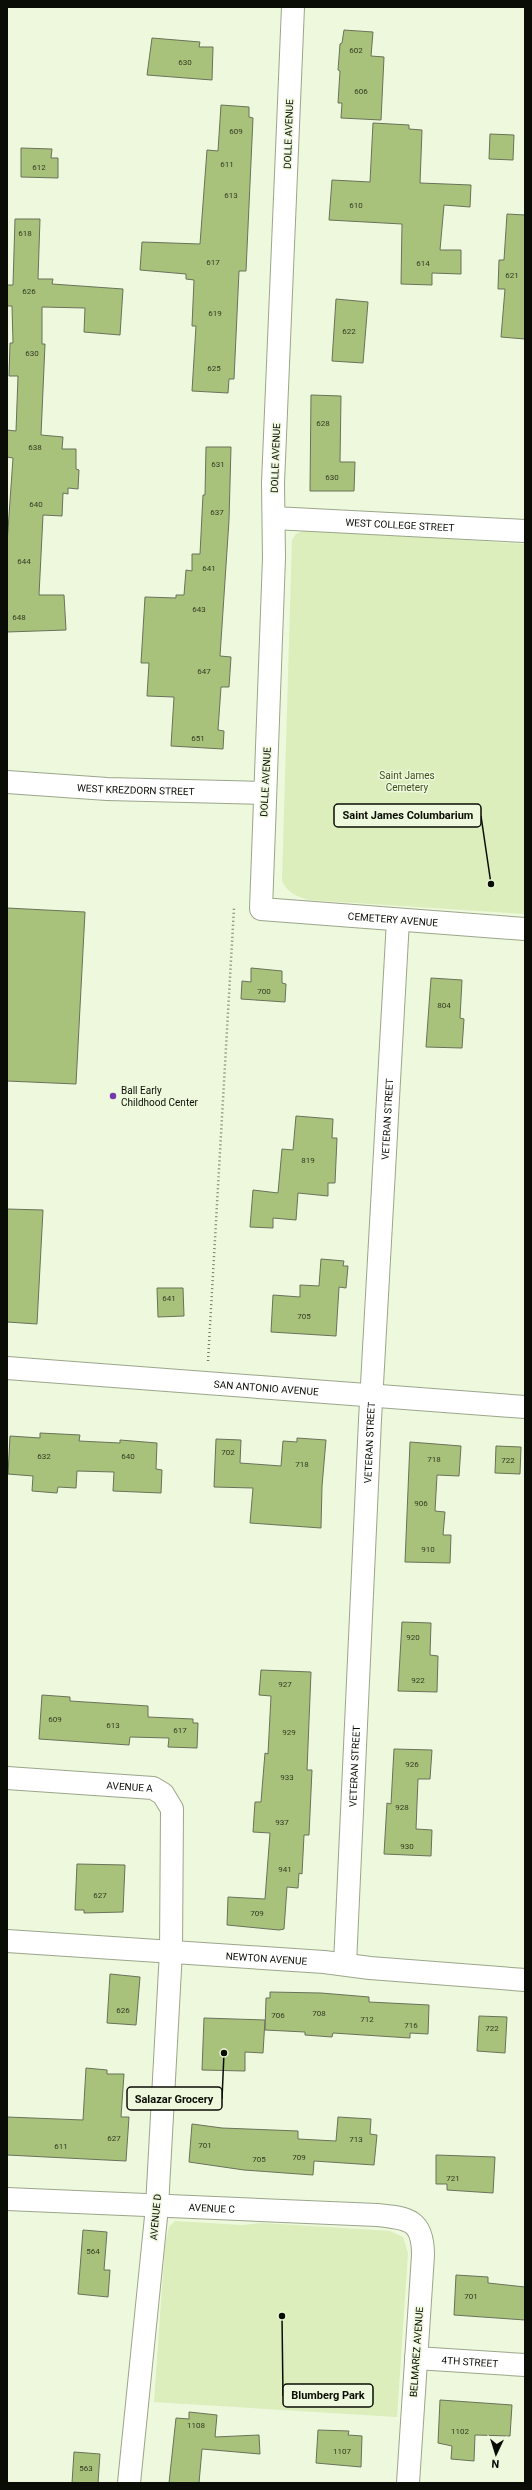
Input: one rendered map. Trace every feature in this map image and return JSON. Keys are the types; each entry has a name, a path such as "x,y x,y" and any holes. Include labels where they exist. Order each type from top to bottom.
{"street":[{"name":"DOLLE AVENUE","path":"261,909 274,518 273,483 293,7"},
{"name":"WEST COLLEGE STREET","path":"274,518 525,531"},
{"name":"WEST KREZDORN STREET","path":"7,782 107,789 264,793"},
{"name":"CEMETERY AVENUE","path":"261,909 525,929"},
{"name":"VETERAN STREET","path":"345,1964 372,1396 398,920"},
{"name":"SAN ANTONIO AVENUE","path":"7,1368 525,1407"},
{"name":"AVENUE A","path":"7,1778 153,1788 163,1794 172,1809 174,1820 171,1951"},
{"name":"NEWTON AVENUE","path":"7,1941 345,1964 525,1980"},
{"name":"AVENUE D","path":"129,2483 157,2207 171,1951"},
{"name":"AVENUE C","path":"7,2199 157,2207 377,2215 396,2217 414,2224"},
{"name":"BELMAREZ AVENUE","path":"408,2483 423,2255 423,2240 420,2229 414,2224"},
{"name":"4TH STREET","path":"416,2358 525,2365"}],"path":[{"path":"207,1383 234,908"}],"green space":[{"name":"Saint James Cemetery","path":"308,529 525,544 525,914 309,900 293,894 284,885 282,881 292,540 296,534"},
{"path":"175,2221 241,2225 263,2223 390,2231 403,2237 408,2253 397,2417 154,2402 165,2245 169,2227"}],"building":[{"path":"344,30 373,32 371,56 384,57 381,120 341,118 342,103 338,103 340,71 338,70 340,44 342,43"},
{"path":"152,38 200,42 199,47 213,47 212,80 147,75"},
{"path":"221,105 249,107 249,117 253,118 246,271 239,271 234,379 229,379 228,393 192,391 196,326 192,326 194,280 186,279 186,274 140,270 142,242 200,244 207,150 218,151"},
{"path":"373,123 409,125 409,129 422,130 420,183 471,185 470,207 444,205 440,250 461,250 461,274 432,273 432,285 401,284 402,224 329,220 332,180 370,182"},
{"path":"490,134 514,135 513,160 489,159"},
{"path":"21,148 52,149 51,158 58,158 58,178 21,177"},
{"path":"507,214 525,215 525,339 501,337 505,289 498,289 499,260 504,260"},
{"path":"15,219 40,219 38,279 53,279 52,284 123,289 120,335 84,332 85,308 42,307 42,344 45,344 41,435 63,437 62,449 76,449 76,469 79,470 78,489 68,488 68,494 63,493 62,516 43,515 39,595 64,595 66,630 7,632 7,544 13,458 7,457 7,430 16,431 18,376 9,376 10,343 13,343 12,306 7,306 7,285 13,285"},
{"path":"336,299 368,302 363,363 332,361"},
{"path":"311,395 341,396 340,462 355,462 354,491 310,491"},
{"path":"206,447 231,447 229,520 220,656 231,657 229,687 221,687 218,730 224,731 223,749 171,746 174,697 147,696 149,663 141,663 145,597 176,598 176,595 184,595 186,570 192,571 192,554 200,554 203,495 205,495"},
{"path":"7,908 85,912 76,1084 7,1081"},
{"path":"251,968 282,971 282,983 286,984 285,1002 241,999 242,981 251,982"},
{"path":"431,978 462,980 460,1018 464,1019 462,1048 426,1047"},
{"path":"296,1116 333,1119 332,1138 337,1138 335,1183 328,1183 328,1196 298,1193 296,1220 273,1218 273,1228 250,1227 253,1190 278,1193 282,1149 293,1150"},
{"path":"7,1209 43,1210 37,1324 7,1322"},
{"path":"321,1259 344,1261 343,1266 348,1266 346,1288 339,1287 336,1336 271,1332 273,1295 300,1297 300,1285 319,1286"},
{"path":"157,1288 183,1288 184,1316 158,1317"},
{"path":"40,1433 80,1435 79,1441 120,1443 120,1440 157,1443 156,1469 162,1470 161,1493 113,1491 114,1472 77,1471 76,1488 58,1487 57,1493 32,1491 33,1476 8,1474 10,1436 40,1438"},
{"path":"297,1438 326,1440 322,1486 321,1528 250,1523 253,1488 214,1487 216,1439 241,1440 240,1463 281,1466 283,1441 297,1442"},
{"path":"410,1442 461,1446 459,1476 437,1475 435,1511 445,1512 443,1535 451,1535 450,1563 405,1562"},
{"path":"496,1446 521,1447 520,1474 495,1473"},
{"path":"402,1622 431,1623 430,1655 438,1656 437,1692 398,1691"},
{"path":"261,1670 311,1672 307,1770 312,1770 309,1835 304,1835 302,1874 299,1873 298,1888 287,1887 284,1929 279,1930 227,1925 228,1897 265,1899 270,1833 253,1832 255,1802 261,1802 265,1753 268,1754 271,1696 259,1695"},
{"path":"42,1695 70,1697 70,1701 148,1706 148,1717 193,1719 193,1723 198,1723 197,1748 168,1747 169,1738 130,1737 129,1745 39,1739"},
{"path":"394,1749 432,1750 430,1779 418,1779 416,1829 432,1830 431,1856 384,1854 387,1803 391,1804"},
{"path":"77,1864 125,1865 123,1912 84,1913 84,1910 75,1910"},
{"path":"110,1974 140,1977 136,2025 107,2023"},
{"path":"270,1992 321,1993 369,1997 369,2002 429,2005 428,2034 410,2033 410,2038 333,2033 332,2037 305,2035 305,2032 265,2030 266,1998 270,1998"},
{"path":"479,2016 507,2017 505,2053 477,2051"},
{"path":"204,2018 265,2020 263,2053 245,2052 245,2071 202,2070"},
{"path":"86,2068 107,2070 107,2074 124,2074 121,2117 129,2117 126,2161 7,2155 7,2117 83,2120"},
{"path":"338,2117 371,2119 370,2134 377,2135 374,2165 314,2161 313,2175 244,2170 189,2162 192,2124 222,2128 298,2131 298,2139 336,2141"},
{"path":"436,2155 495,2157 493,2193 447,2190 447,2184 436,2184"},
{"path":"83,2230 107,2232 104,2270 110,2270 108,2297 78,2294"},
{"path":"456,2275 488,2277 488,2283 525,2287 525,2320 454,2315"},
{"path":"440,2400 512,2405 510,2436 475,2435 474,2461 451,2459 452,2446 438,2443"},
{"path":"189,2412 217,2415 215,2437 259,2435 260,2454 202,2449 199,2483 169,2483 176,2418 189,2419"},
{"path":"318,2430 349,2431 348,2435 362,2436 361,2467 316,2463"},
{"path":"74,2452 100,2454 98,2483 72,2483"}],"place":[{"name":"Saint James Columbarium","path":"491,884"},
{"name":"Ball Early Childhood Center","path":"113,1096"},
{"name":"Salazar Grocery","path":"224,2053"},
{"name":"Blumberg Park","path":"282,2316"}]}
